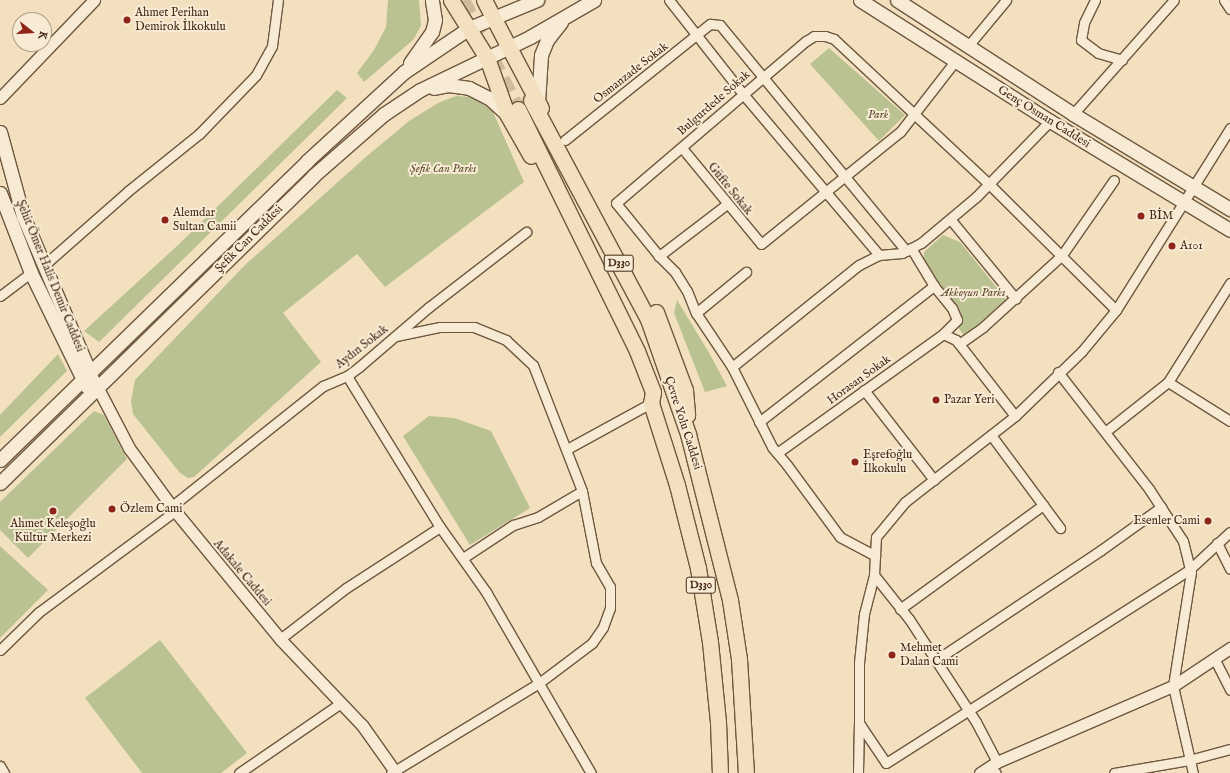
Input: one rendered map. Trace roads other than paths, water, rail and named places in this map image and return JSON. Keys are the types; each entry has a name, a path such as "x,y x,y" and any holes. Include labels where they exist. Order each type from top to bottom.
{"highway":[{"name":"Çevre Yolu Caddesi","path":"451,0 470,28 487,58 595,277 651,403 677,485 698,568 710,642 718,722 720,773"},
{"name":"Çevre Yolu Caddesi","path":"484,0 510,47 534,101 607,230 658,316 685,390 688,434 730,600 739,659 746,773"}],"main road":[{"path":"404,72 432,32 435,20 432,0"},
{"name":"Şefik Can Caddesi","path":"0,460 307,161 404,72 470,28 537,0"},
{"path":"534,101 541,55 554,29 569,13 594,0"},
{"name":"Genç Osman Caddesi","path":"860,0 1050,121 1230,230"},
{"name":"Genç Osman Caddesi","path":"897,0 1073,114 1230,209"},
{"name":"Şefik Can Caddesi","path":"0,483 313,176 384,114 420,90 530,37 569,13"},
{"path":"420,90 448,85 469,88 513,111"},
{"name":"Şehit Ömer Halis Demir Caddesi","path":"0,132 17,196 86,376"},
{"name":"Şehit Ömer Halis Demir Caddesi","path":"0,193 3,208 32,273 95,391"}],"street":[{"path":"0,98 94,0"},
{"path":"43,266 128,191 199,134 256,75 272,46 278,0"},
{"path":"669,0 743,94 826,190 879,255"},
{"path":"968,46 1006,0"},
{"path":"1095,0 1084,23 1081,40 1098,52 1122,60"},
{"path":"1073,114 1174,0"},
{"path":"1224,0 1230,9"},
{"name":"Osmanzade Sokak","path":"565,140 697,36 710,24 720,25 761,78"},
{"name":"Bulgurdede Sokak","path":"659,256 616,203 682,148 761,78 814,36 834,39 914,115"},
{"path":"826,190 900,132 955,61"},
{"path":"759,422 934,286 908,250 761,78"},
{"path":"914,115 989,184 1116,310"},
{"path":"732,366 859,265 879,255 908,250 951,220 989,184 1050,121"},
{"path":"858,773 859,663 864,614 874,575 876,537 905,502 1015,416 1058,372 1082,351 1116,310 1230,128"},
{"name":"Güfte Sokak","path":"682,148 761,244 826,190"},
{"path":"958,342 983,327 1016,299 1062,255 1114,180"},
{"path":"727,204 659,256 675,272 687,291 696,313 732,366 759,422 777,454 840,537 875,556"},
{"path":"951,220 1016,299"},
{"name":"Aydın Sokak","path":"0,650 39,612 173,509 324,386 347,376 526,232"},
{"path":"696,313 746,272"},
{"path":"0,296 32,273"},
{"path":"1105,432 1168,382 1230,283"},
{"name":"Horasan Sokak","path":"777,454 943,334 957,320 952,308 934,286"},
{"path":"394,772 539,683 592,643 603,627 610,608 610,587 596,563 582,491 567,449 532,365 506,340 474,328 440,327 396,336"},
{"path":"943,334 958,342 1015,416"},
{"path":"1058,372 1161,507 1183,541 1190,569 1173,686 1193,773"},
{"path":"347,376 440,528 486,592 591,773"},
{"path":"1168,382 1230,421"},
{"path":"864,390 934,480"},
{"name":"Adakale Caddesi","path":"95,391 129,448 173,509 280,639 362,725 394,772"},
{"path":"567,449 651,403"},
{"path":"991,435 1060,528"},
{"path":"463,558 513,525 538,517 582,491"},
{"path":"900,609 1043,505"},
{"path":"936,660 1101,550 1161,507"},
{"path":"280,639 346,588 440,528"},
{"path":"859,723 886,763 1190,569 1230,532"},
{"path":"1217,543 1230,569"},
{"path":"874,575 936,660 967,710 991,769 1173,686 1230,648"},
{"path":"1214,658 1230,690"},
{"path":"239,773 340,703"},
{"path":"1114,773 1189,760 1230,749"},
{"path":"0,766 4,773"}],"tunnel":[{"path":"463,0 481,37"},
{"path":"492,58 518,109"}],"place":[{"name":"Ahmet Perihan Demirok İlkokulu","path":"127,20"},
{"name":"BİM","path":"1141,216"},
{"name":"Alemdar Sultan Camii","path":"165,220"},
{"name":"A101","path":"1172,246"},
{"name":"Pazar Yeri","path":"936,400"},
{"name":"Eşrefoğlu İlkokulu","path":"855,462"},
{"name":"Özlem Cami","path":"112,509"},
{"name":"Ahmet Keleşoğlu Kültür Merkezi","path":"53,511"},
{"name":"Esenler Cami","path":"1208,521"},
{"name":"Mehmet Dalan Cami","path":"892,655"}],"park label":[{"name":"Park","path":"878,115"},
{"name":"Şefik Can Parkı","path":"443,169"},
{"name":"Akkoyun Parkı","path":"973,293"}]}
